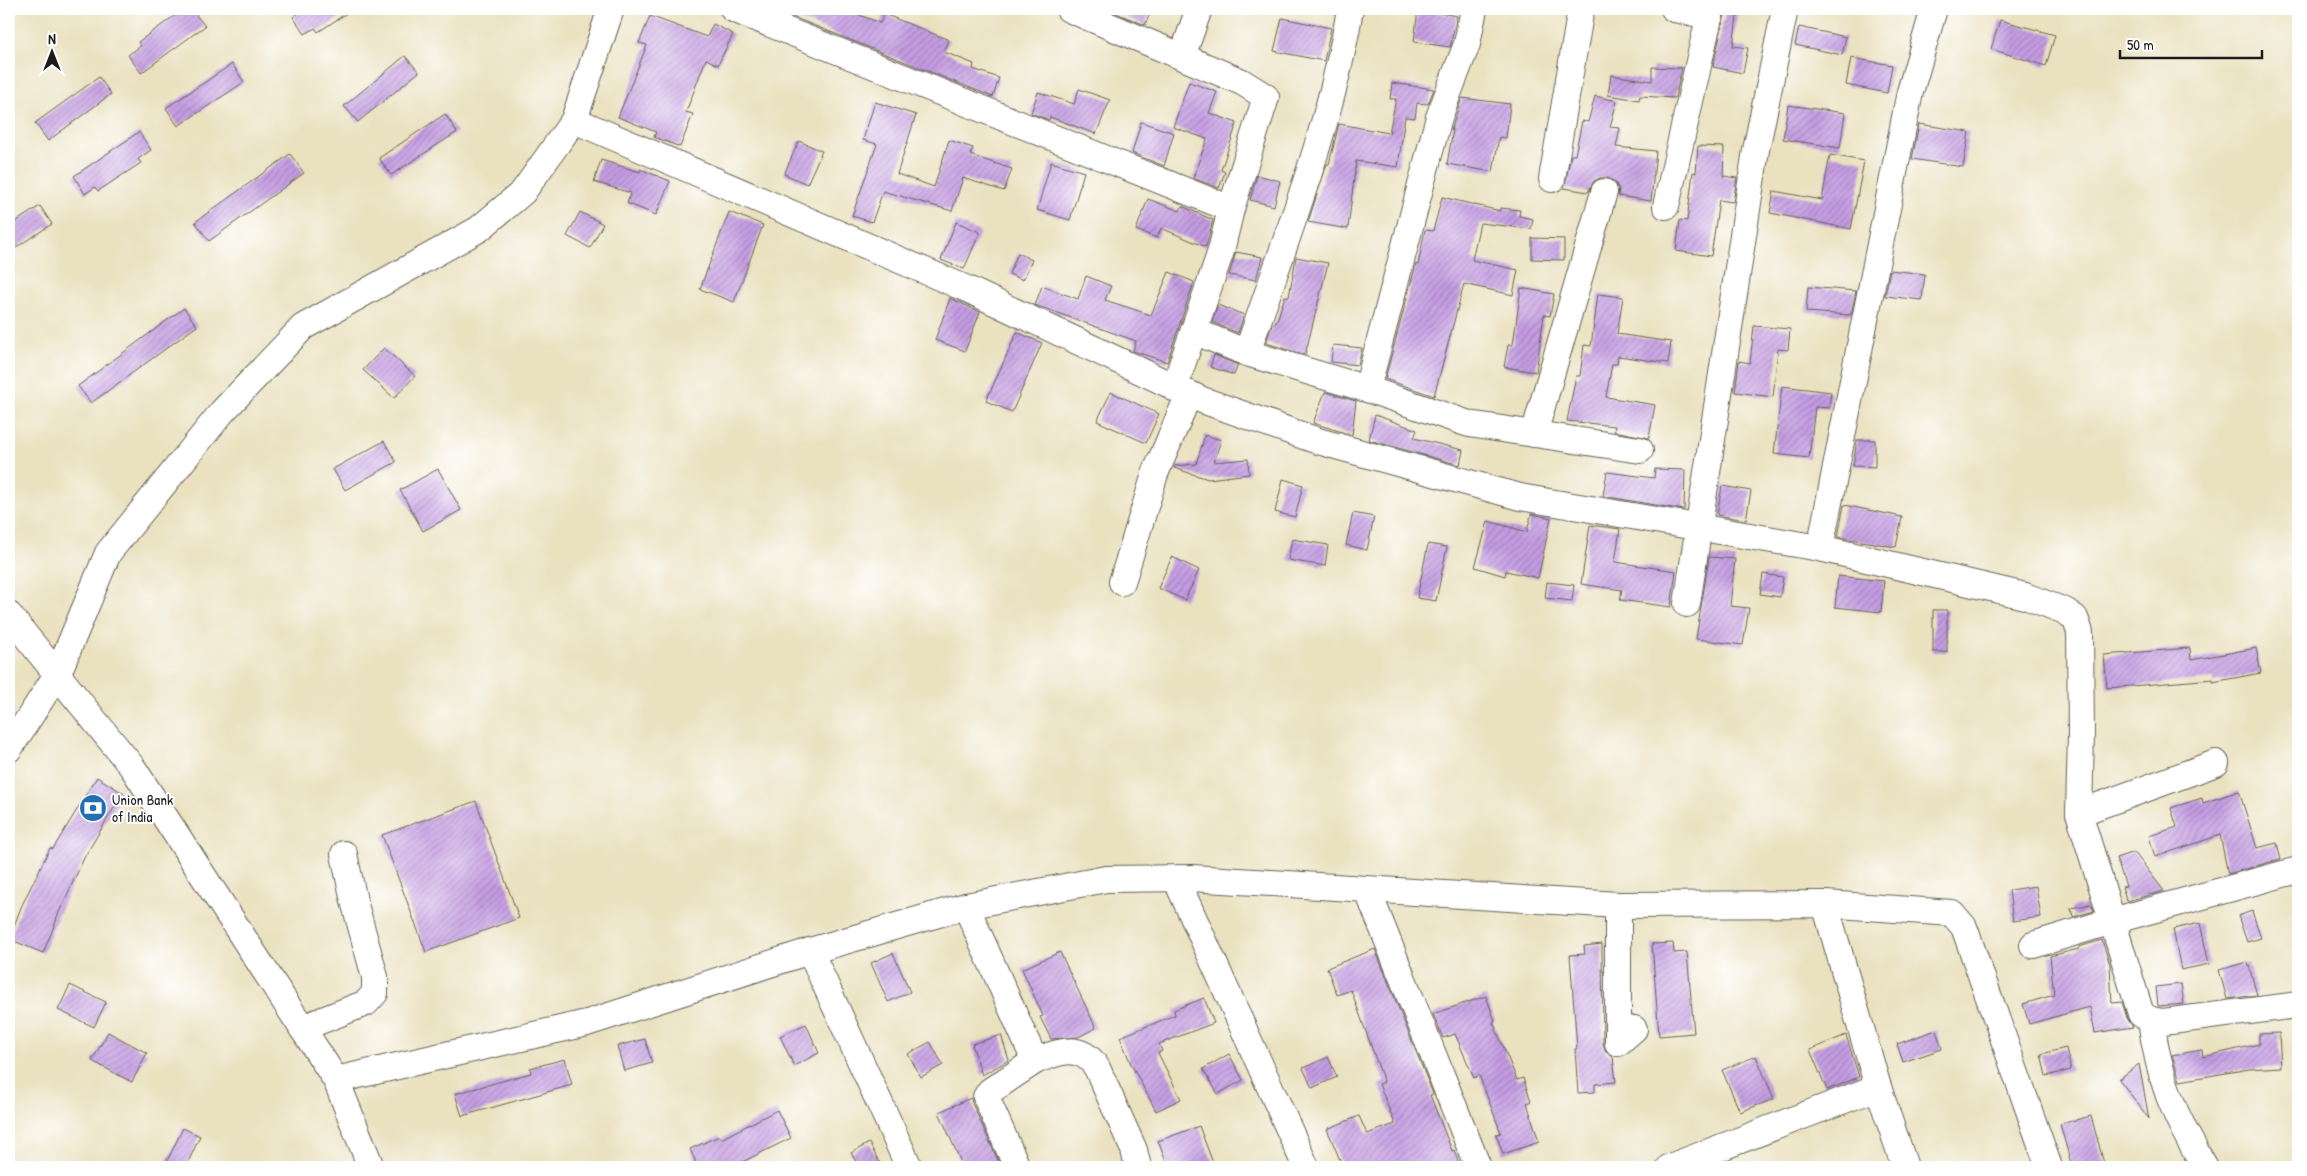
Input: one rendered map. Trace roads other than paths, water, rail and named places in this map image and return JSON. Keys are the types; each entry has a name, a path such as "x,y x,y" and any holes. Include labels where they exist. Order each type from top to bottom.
{"street":[{"path":"9,749 58,673 108,553 222,412 303,327 479,229 523,192 574,120 611,9"},
{"path":"734,9 1231,209"},
{"path":"1069,9 1242,82 1266,97 1231,209 1221,251 1194,331 1181,391 1122,582"},
{"path":"1182,57 1199,9"},
{"path":"1247,352 1315,154 1343,54 1350,9"},
{"path":"1367,389 1439,118 1467,44 1474,9"},
{"path":"1552,179 1581,9"},
{"path":"1666,206 1711,12 1674,9"},
{"path":"1687,604 1756,150 1785,9"},
{"path":"1820,548 1910,92 1934,9"},
{"path":"574,120 967,289 1181,391 1318,442 1520,497 1820,548 2025,596 2065,611 2075,618 2080,632 2081,735 2078,813 2141,1014 2152,1020 2163,1022 2298,1005"},
{"path":"1534,434 1604,192"},
{"path":"1194,331 1247,352 1367,389 1470,424 1640,450"},
{"path":"9,615 58,673 133,768 336,1080 371,1167"},
{"path":"2078,813 2216,763"},
{"path":"302,1028 366,1003 375,993 376,977 354,901 344,854"},
{"path":"2033,945 2112,921 2298,870"},
{"path":"336,1080 587,1023 810,951 966,906 1106,879 1176,879 1618,905 1825,904 1952,913 1964,927 2049,1167"},
{"path":"1176,879 1306,1167"},
{"path":"1367,889 1478,1167"},
{"path":"1825,904 1878,1087 1905,1167"},
{"path":"1618,905 1618,1043 1634,1029"},
{"path":"966,906 1036,1061"},
{"path":"810,951 909,1167"},
{"path":"2152,1020 2159,1063 2170,1102 2205,1167"},
{"path":"1016,1167 986,1097 990,1091 1036,1061 1061,1052 1074,1051 1089,1056 1097,1068 1134,1150 1138,1167"},
{"path":"1670,1167 1878,1087"}],"place":[{"name":"Union Bank of India","path":"93,808"}]}
